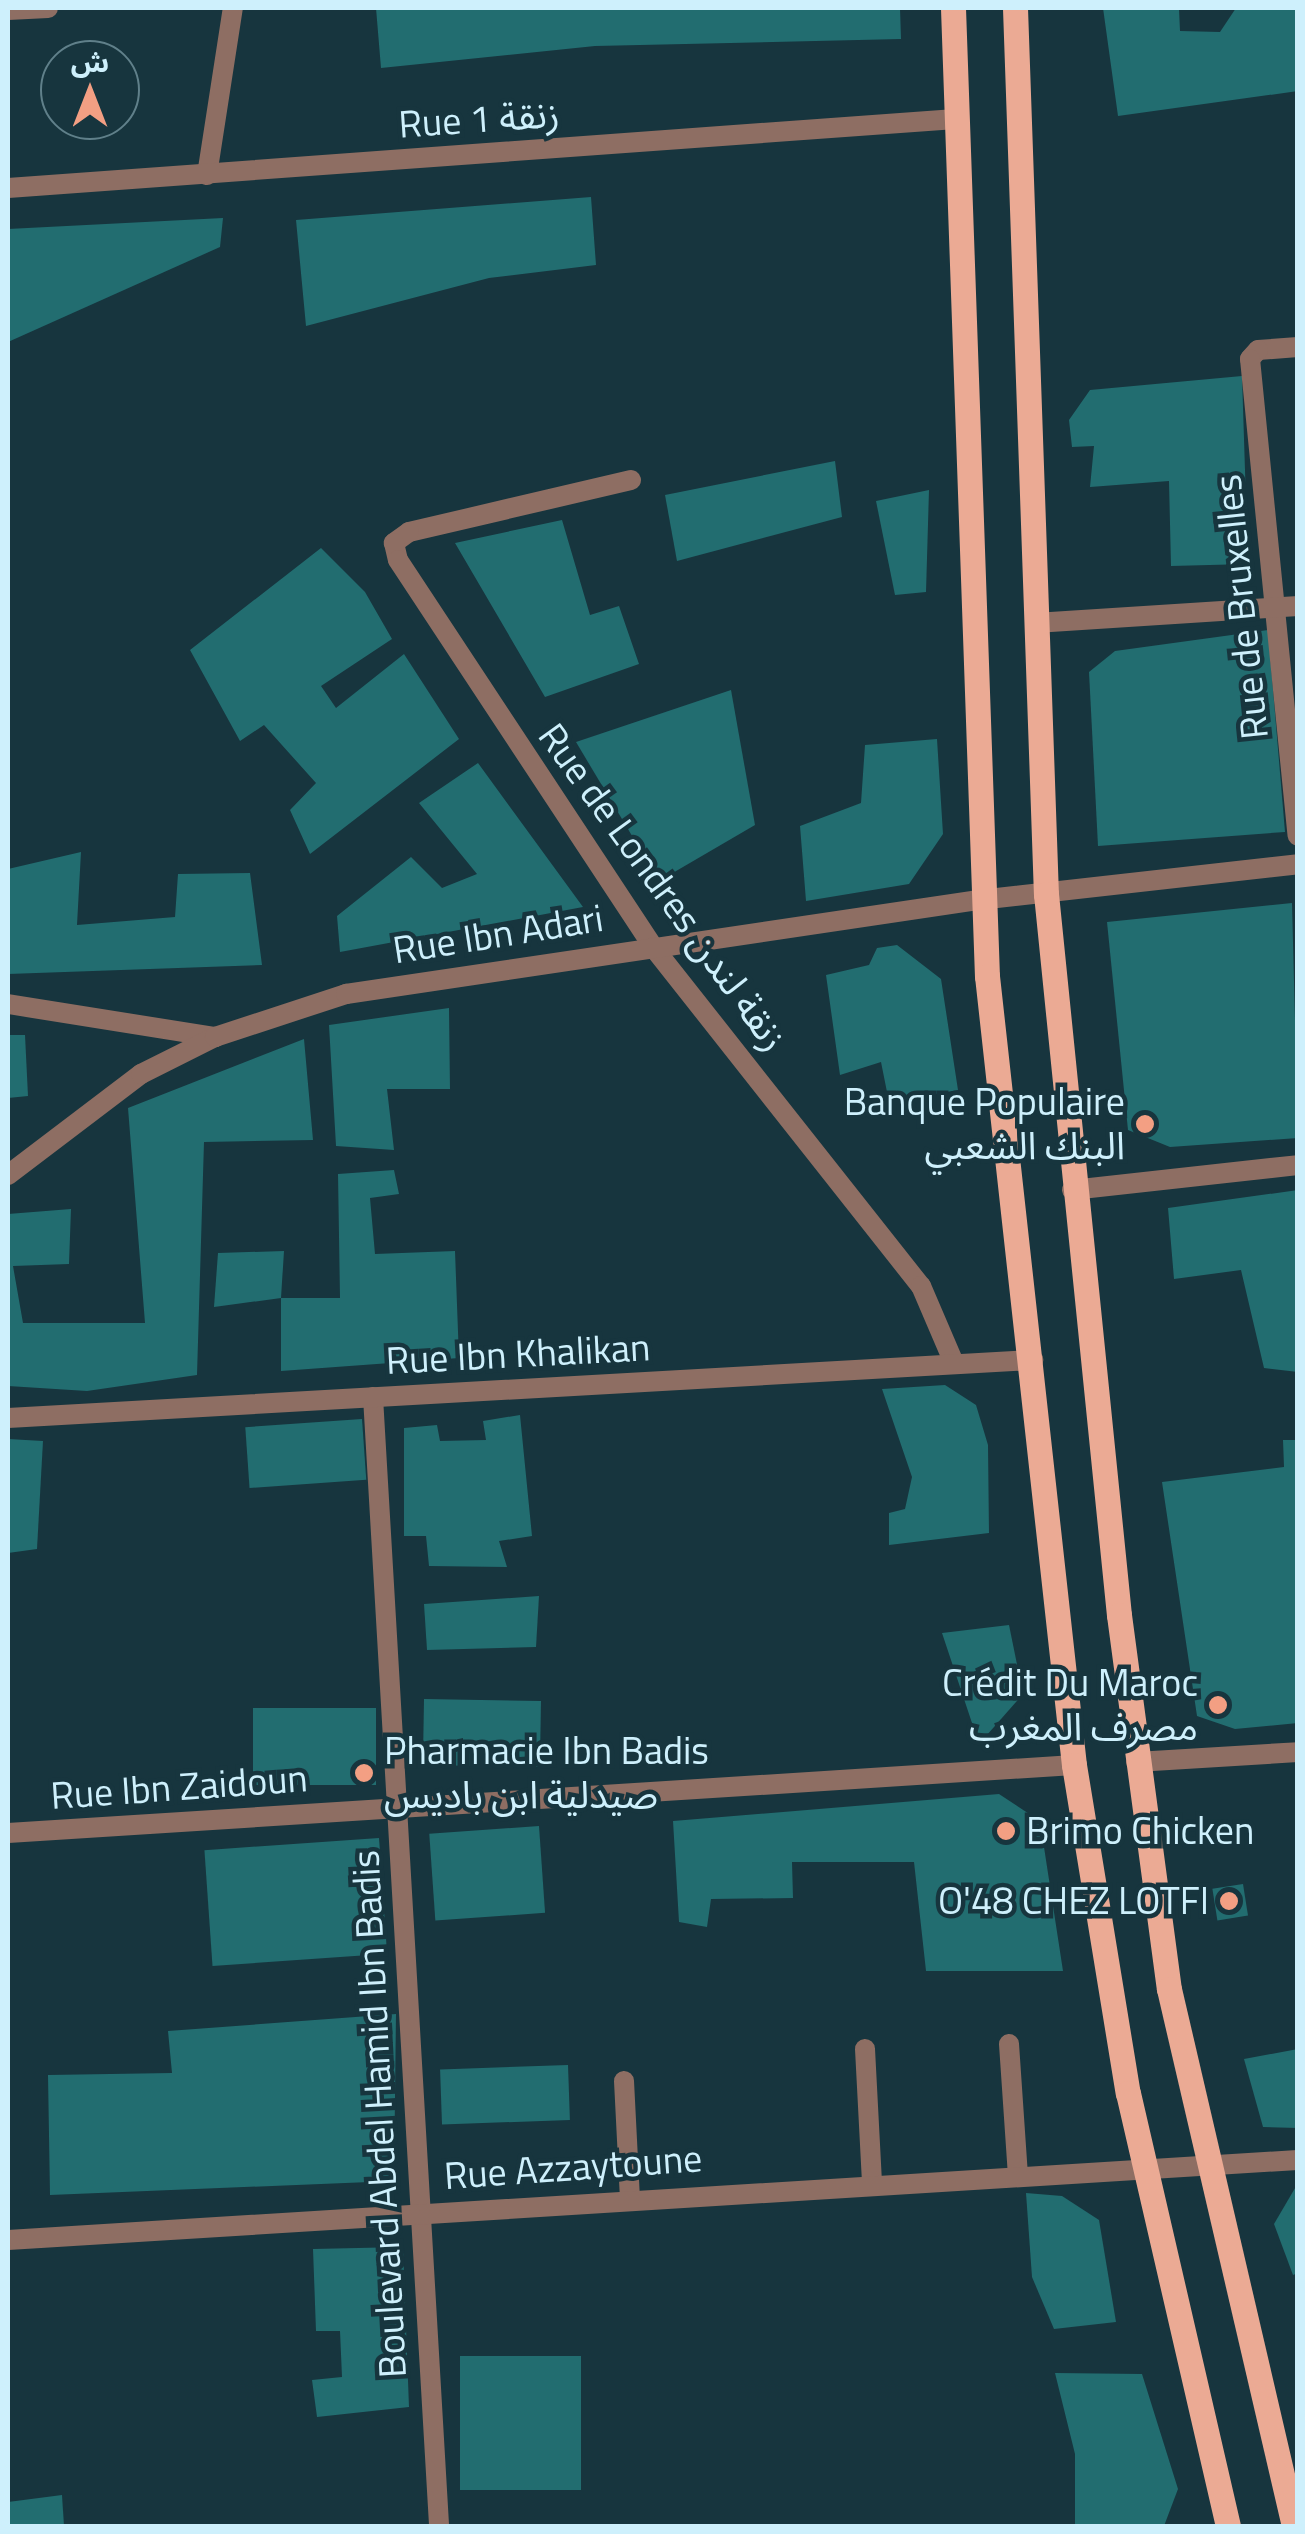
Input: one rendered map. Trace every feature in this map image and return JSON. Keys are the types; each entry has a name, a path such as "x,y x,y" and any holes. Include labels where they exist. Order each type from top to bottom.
{"main road":[{"path":"954,8 979,900 1033,1360 1074,1765 1143,2165 1228,2526"},
{"path":"1014,8 1046,894 1072,1190 1136,1762 1169,1989 1294,2526"}],"street":[{"path":"8,10 48,8"},
{"path":"207,175 234,8"},
{"name":"Rue 1 زنقة","path":"8,188 955,118"},
{"name":"Rue de Bruxelles","path":"1298,348 1258,350 1251,371 1288,606 1298,836"},
{"name":"Rue de Londres زنقة لندن","path":"632,480 394,543 417,597 653,946 921,1286 954,1364"},
{"path":"1035,622 1288,606"},
{"name":"Rue Ibn Adari","path":"8,1175 141,1074 215,1037 346,994 979,900 1298,864"},
{"path":"8,1004 215,1037"},
{"path":"1072,1190 1298,1165"},
{"name":"Rue Ibn Khalikan","path":"8,1418 1033,1360"},
{"name":"Boulevard Abdel Hamid Ibn Badis","path":"374,1397 438,2526"},
{"path":"1136,1762 1298,1752"},
{"name":"Rue Ibn Zaidoun","path":"8,1833 1074,1765"},
{"path":"1009,2044 1018,2175"},
{"path":"865,2049 872,2184"},
{"path":"624,2081 630,2199"},
{"name":"Rue Azzaytoune","path":"8,2240 1143,2165 1298,2160"}],"building":[{"path":"376,8 900,8 901,39 595,46 381,68"},
{"path":"1103,8 1179,8 1180,31 1220,32 1236,8 1298,8 1298,91 1118,116"},
{"path":"591,197 596,265 489,278 306,326 296,220"},
{"path":"223,218 220,247 8,342 8,229"},
{"path":"1242,376 1248,564 1171,566 1169,481 1090,487 1094,446 1072,447 1069,420 1090,390"},
{"path":"835,461 842,517 677,561 665,495"},
{"path":"929,490 926,592 895,595 876,501"},
{"path":"562,520 590,615 619,606 639,664 545,697 455,543"},
{"path":"321,548 365,592 392,639 321,686 336,708 404,654 459,739 310,854 290,810 316,783 264,725 240,741 190,650"},
{"path":"1268,630 1285,832 1098,846 1089,672 1115,651"},
{"path":"731,690 755,825 659,881 576,742"},
{"path":"937,739 943,834 909,884 806,901 800,826 861,803 865,745"},
{"path":"478,763 583,907 340,952 337,916 411,857 442,888 477,874 419,803"},
{"path":"81,852 77,925 175,917 178,874 250,873 262,965 8,974 8,869"},
{"path":"1292,903 1298,1138 1170,1147 1128,1130 1107,922"},
{"path":"897,945 941,979 958,1090 889,1102 881,1062 840,1075 826,975 869,965 877,948"},
{"path":"449,1008 450,1089 387,1089 394,1150 336,1146 329,1025"},
{"path":"8,1035 25,1035 28,1096 8,1098"},
{"path":"304,1039 313,1140 204,1142 197,1375 87,1391 8,1386 8,1214 71,1209 69,1264 13,1266 23,1323 145,1323 128,1108"},
{"path":"394,1170 399,1194 370,1198 375,1254 455,1251 459,1358 281,1371 281,1298 340,1298 338,1174"},
{"path":"1298,1190 1298,1372 1264,1368 1241,1270 1174,1279 1168,1208"},
{"path":"284,1251 281,1298 214,1307 218,1253"},
{"path":"945,1385 976,1405 988,1445 989,1533 889,1545 889,1513 905,1509 912,1477 882,1389"},
{"path":"520,1415 532,1536 499,1541 507,1567 429,1566 426,1536 404,1536 404,1428 437,1425 440,1441 486,1440 483,1421"},
{"path":"362,1419 366,1480 250,1488 245,1427"},
{"path":"8,1439 43,1441 37,1549 8,1553"},
{"path":"1283,1440 1298,1440 1298,1723 1235,1729 1197,1716 1162,1482 1284,1467"},
{"path":"539,1596 536,1647 427,1650 424,1604"},
{"path":"1009,1625 1023,1694 979,1744 942,1633"},
{"path":"424,1699 541,1701 540,1767 423,1765"},
{"path":"253,1708 376,1708 376,1785 253,1785"},
{"path":"999,1794 1040,1821 1063,1971 926,1971 914,1862 792,1862 793,1898 711,1899 707,1927 679,1922 673,1821"},
{"path":"539,1826 545,1913 435,1920 429,1834"},
{"path":"379,1838 387,1954 213,1966 204,1850"},
{"path":"1243,1884 1248,1916 1217,1920 1212,1889"},
{"path":"396,2014 394,2181 50,2195 48,2075 172,2073 168,2031"},
{"path":"1298,2049 1298,2128 1263,2127 1244,2059"},
{"path":"568,2065 570,2120 442,2124 440,2069"},
{"path":"1298,2183 1298,2273 1293,2275 1274,2224"},
{"path":"1026,2193 1062,2196 1099,2220 1116,2322 1054,2329 1032,2277"},
{"path":"403,2247 409,2407 317,2417 312,2380 342,2377 340,2331 316,2331 313,2249"},
{"path":"460,2356 581,2356 581,2490 460,2490"},
{"path":"1055,2373 1142,2374 1178,2489 1164,2526 1075,2526 1075,2454"},
{"path":"62,2495 64,2526 8,2526 8,2502"}],"place":[{"name":"Banque Populaire البنك الشعبي","path":"1145,1124"},
{"name":"Crédit Du Maroc مصرف المغرب","path":"1218,1705"},
{"name":"Pharmacie Ibn Badis صيدلية ابن باديس","path":"364,1773"},
{"name":"Brimo Chicken","path":"1006,1831"},
{"name":"O'48 CHEZ LOTFI","path":"1229,1901"}]}
